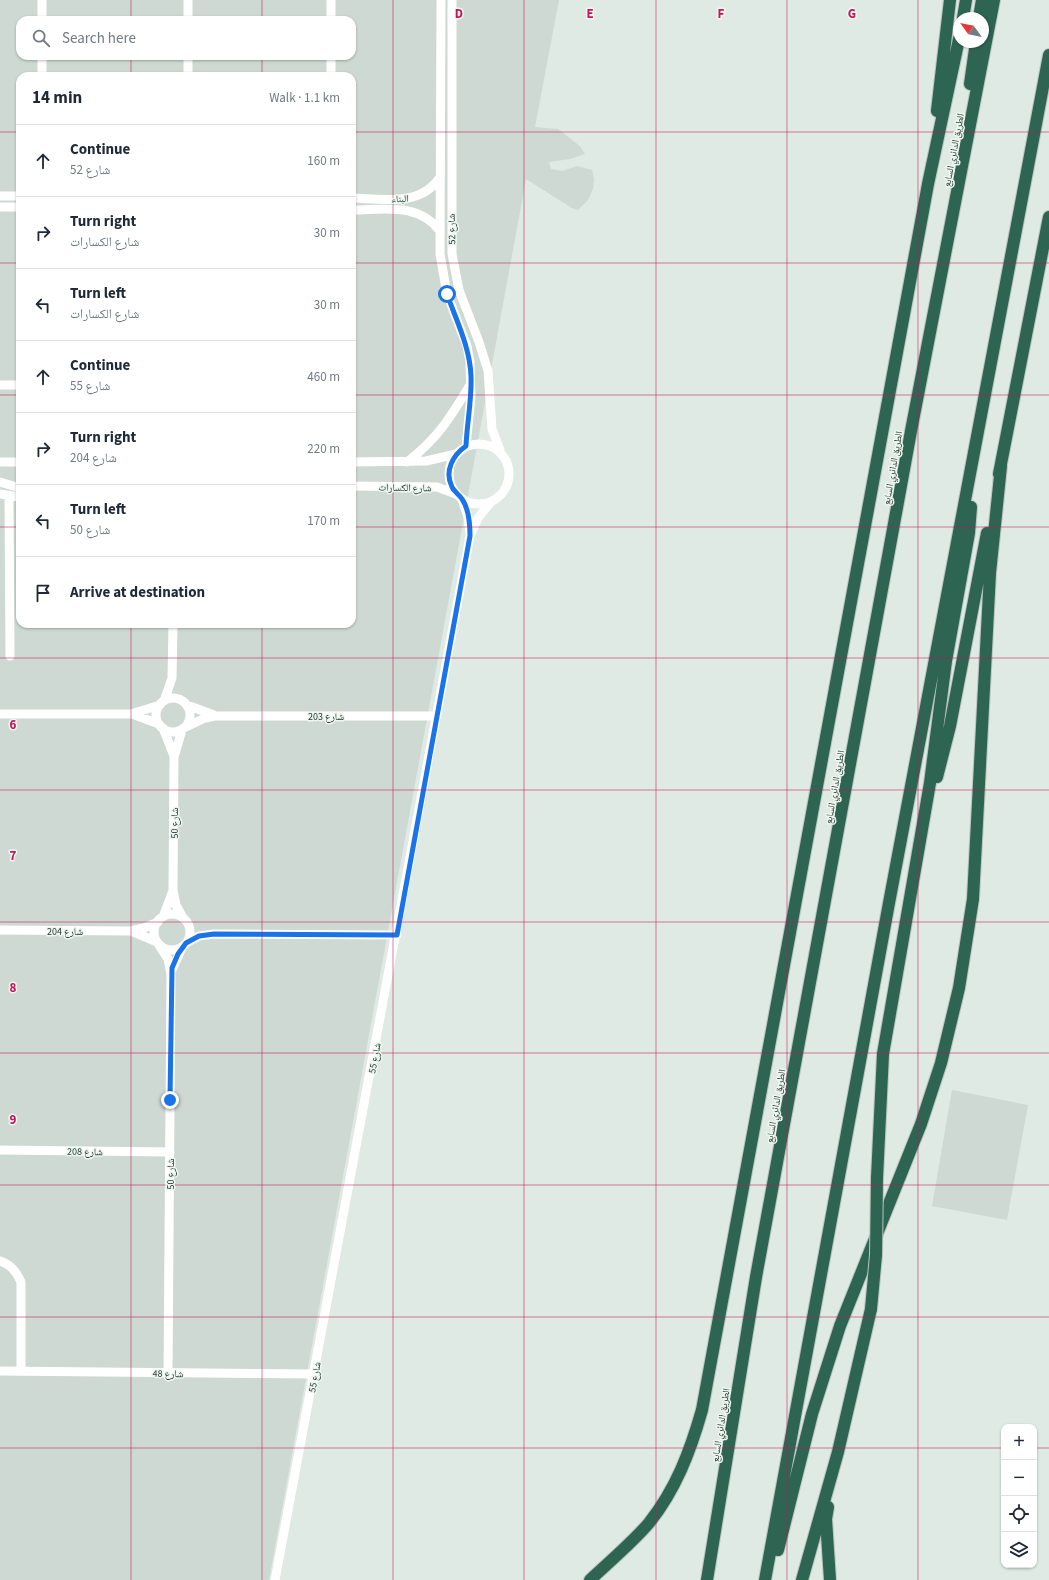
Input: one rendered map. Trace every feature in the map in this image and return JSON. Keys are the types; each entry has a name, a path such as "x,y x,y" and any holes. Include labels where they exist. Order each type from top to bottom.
{"highway":[{"path":"928,184 950,0"},
{"path":"964,12 966,0"},
{"path":"980,12 982,0"},
{"name":"الطريق الدائري السابع","path":"707,1580 756,1278 908,446 994,0"},
{"path":"590,1580 649,1523 678,1480 691,1448 702,1410 928,184 957,48"},
{"path":"947,242 975,48"},
{"path":"767,1580 889,903 1049,55"},
{"path":"920,848 950,726 1049,217"},
{"path":"802,1580 838,1452 871,1309 876,1255 876,1178 883,1054 920,848 946,661 969,533 976,442"},
{"path":"767,1580 776,1556 812,1414 840,1326 921,1124 941,1063 959,988 973,899 990,573 1001,466"},
{"path":"830,1580 826,1519 838,1452"}],"street":[{"path":"42,0 42,16"},
{"path":"188,0 188,16"},
{"path":"331,0 331,16"},
{"name":"شارع 52","path":"441,0 440,231 442,274 447,294 466,346 471,376 471,396 466,446"},
{"name":"شارع 52","path":"452,0 452,254 459,290 479,342 488,371 492,429 500,450"},
{"path":"42,60 42,72"},
{"path":"188,60 188,72"},
{"path":"331,60 331,72"},
{"name":"البناء","path":"356,198 416,197 430,190 440,177"},
{"path":"0,196 16,196"},
{"path":"0,207 16,207"},
{"name":"البناء","path":"356,210 406,210 416,212 426,216 440,231"},
{"path":"0,385 16,385"},
{"path":"407,462 427,446 448,421 470,385"},
{"path":"459,496 449,478 450,466 456,454 466,446 473,444 487,444 500,450 507,460 509,478 501,495 491,502"},
{"path":"356,462 426,461 456,454"},
{"path":"0,462 16,462"},
{"path":"0,482 16,482"},
{"path":"0,482 16,487"},
{"name":"شارع الكسارات","path":"356,486 437,487 476,504 491,502"},
{"path":"10,656 4,495 16,496"},
{"name":"شارع 55","path":"459,496 468,517 470,536"},
{"name":"شارع 55","path":"275,1580 397,935 470,536 478,518 491,502"},
{"path":"161,726 157,714 172,678 173,628"},
{"path":"0,714 131,714 146,718 172,732 184,728 190,714 187,705 177,699 131,714"},
{"name":"شارع 203","path":"187,705 215,716"},
{"name":"شارع 203","path":"184,728 205,718 215,716 437,716"},
{"name":"شارع 50","path":"161,726 174,757"},
{"name":"شارع 50","path":"184,728 174,757 173,890 176,905 185,920"},
{"name":"شارع 50","path":"160,919 173,890"},
{"path":"214,934 173,914 160,919 154,935 158,944 170,950 184,945 199,936 214,934 397,935"},
{"name":"شارع 204","path":"0,930 130,931 144,928 160,919"},
{"path":"184,945 190,933 185,920"},
{"name":"شارع 204","path":"130,931 158,944"},
{"name":"شارع 50","path":"158,944 168,959 171,975 168,1373"},
{"name":"شارع 50","path":"171,975 175,961 184,945"},
{"name":"شارع 208","path":"0,1150 170,1152"},
{"path":"0,1261 10,1265 17,1272 21,1282 21,1371"},
{"name":"شارع 48","path":"0,1370 314,1374"}],"shaded area":[{"path":"0,0 559,0 535,127 558,129 580,146 585,154 570,159 549,162 551,169 562,171 577,166 592,170 594,179 593,189 588,200 578,210 572,208 526,179 269,1580 0,1580"},
{"path":"952,1090 1028,1105 1007,1220 932,1206"}],"route":[{"path":"170,1100 171,975 172,968 178,954 186,943 199,936 207,934 397,935 470,536 467,511 462,499 456,494 452,486 449,478 449,470 451,462 456,454 466,446 471,396 470,362 466,346 447,294"}]}
